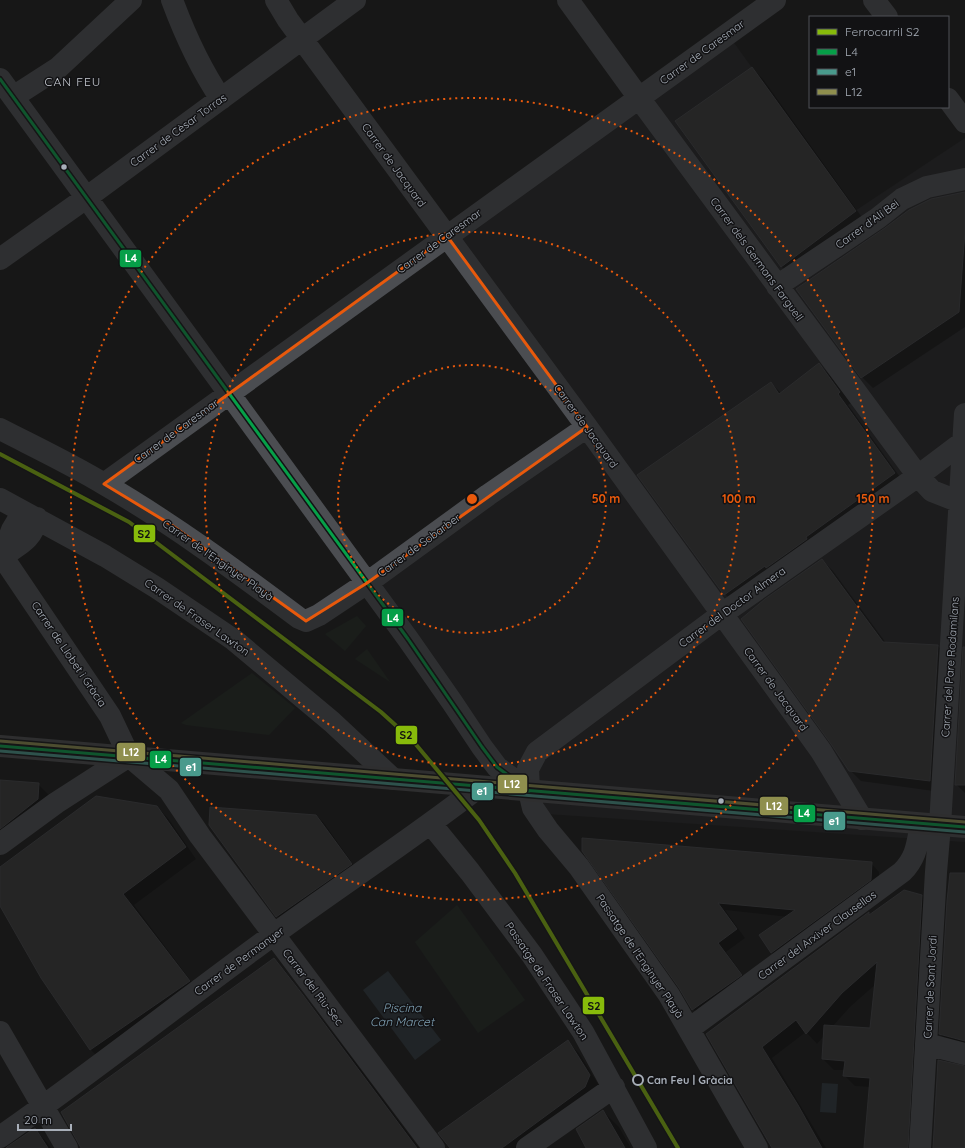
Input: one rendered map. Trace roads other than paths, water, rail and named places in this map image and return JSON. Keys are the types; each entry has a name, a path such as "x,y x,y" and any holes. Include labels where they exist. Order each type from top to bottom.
{"main road":[{"path":"0,746 965,827"}],"street":[{"path":"13,97 58,68 131,0"},
{"path":"172,0 183,28 206,76 221,99"},
{"name":"Carrer de Jacquard","path":"276,0 288,20 587,427 821,751 862,819"},
{"name":"Carrer de Cèsar Torras","path":"0,259 86,198 355,0"},
{"name":"Carrer dels Germans Farguell","path":"568,0 638,98 918,476 932,491 963,502"},
{"name":"Carrer de Caresmar","path":"104,484 228,393 775,0"},
{"path":"874,0 886,16"},
{"path":"0,79 408,639 482,747 497,767 529,791"},
{"path":"949,100 965,122"},
{"name":"Carrer d'Alí Bei","path":"777,286 878,218 902,199 927,186 965,179"},
{"name":"Carrer del Pare Rodamilans","path":"930,825 963,502 963,442 965,414"},
{"name":"Carrer de Sobarber","path":"309,620 319,616 367,583 488,495 587,427"},
{"name":"Carrer de l'Enginyer Playà","path":"0,429 104,484 170,524 299,618 309,620"},
{"name":"Carrer del Doctor Almera","path":"529,791 528,769 537,752 722,614 918,476 963,442"},
{"name":"Carrer de Fraser Lawton","path":"0,499 105,556 157,588 234,640 332,722 393,779"},
{"path":"1,557 28,538 35,528 37,518"},
{"name":"Carrer de Llobet i Gràcia","path":"1,557 104,705 129,756"},
{"path":"0,844 56,803 129,756"},
{"name":"Carrer del Riu-Sec","path":"129,756 169,790 200,836 434,1148"},
{"name":"Carrer de Permanyer","path":"0,1137 44,1107 274,935 431,824 480,787"},
{"name":"Passatge de l'Enginyer Playà","path":"529,791 533,808 548,830 579,867 669,995 757,1148"},
{"name":"Passatge de Fraser Lawton","path":"431,824 470,872 532,955 583,1032 646,1148"},
{"name":"Carrer del Arxiver Clausellas","path":"689,1029 902,872 910,863 930,825"},
{"name":"Carrer de Sant Jordi","path":"920,1148 936,880 930,825"},
{"path":"0,1032 67,1148"},
{"path":"926,1044 965,1054"},
{"path":"527,1148 614,1087"}],"water":[{"name":"Piscina Can Marcet","path":"388,971 441,1040 415,1060 363,990"},
{"path":"822,1083 838,1084 836,1113 820,1112"}],"rail line":[{"name":"S2","path":"0,454 129,522 381,712 413,741 479,820 515,873 678,1148"}],"place":[{"name":"Can Feu | Gràcia","path":"638,1080"}],"district":[{"name":"CAN FEU","path":"73,82"}]}
